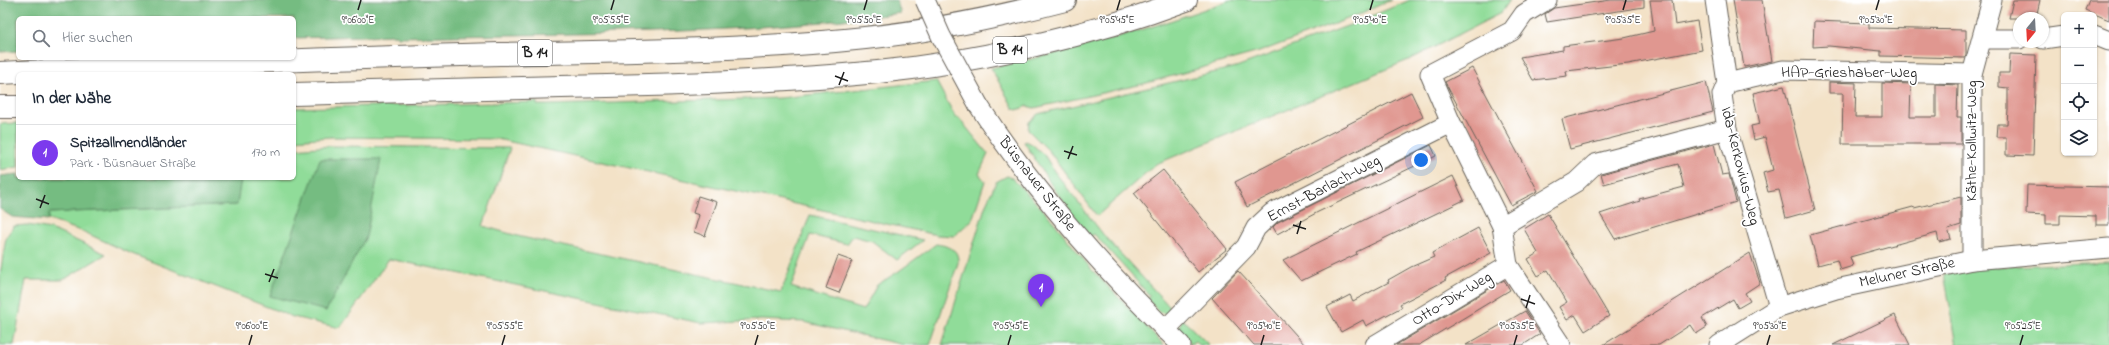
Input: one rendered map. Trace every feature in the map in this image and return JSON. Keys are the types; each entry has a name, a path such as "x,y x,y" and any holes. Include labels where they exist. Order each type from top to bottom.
{"highway":[{"name":"B 14","path":"26,72 465,55 751,47 903,34 1017,12 1065,0"},
{"name":"B 14","path":"296,94 634,86 771,80 879,72 921,66 1040,44 1186,0"},
{"name":"B 14","path":"0,73 16,72"},
{"path":"0,107 16,106"}],"street":[{"name":"Büsnauer Straße","path":"925,0 941,36 979,106 1008,151 1042,194 1119,283 1181,345"},
{"path":"1547,0 1524,14 1512,31 1430,74 1451,123 1502,226 1508,265 1561,345"},
{"name":"Ida-Kerkovius-Weg","path":"1715,0 1726,84 1722,95 1727,129 1779,307"},
{"name":"Käthe-Kollwitz-Weg","path":"1972,260 1972,74 1983,39 1992,0"},
{"path":"2049,38 2061,36"},
{"path":"2097,36 2109,41"},
{"path":"1983,39 2013,39"},
{"name":"HAP-Grieshaber-Weg","path":"1726,84 1783,70 1972,74"},
{"name":"Ernst-Barlach-Weg","path":"1165,330 1246,247 1256,228 1272,213 1451,123"},
{"path":"1502,226 1576,182 1595,164 1727,129"},
{"name":"Meluner Straße","path":"1719,345 1779,307 1836,289 1972,260 2109,248"},
{"name":"Otto-Dix-Weg","path":"1375,345 1508,265"}],"green space":[{"path":"0,0 896,0 901,13 776,26 713,30 587,34 397,37 397,35 296,38 296,16 16,16 16,51 0,52"},
{"path":"1230,0 1391,0 1350,18 1259,52 1143,84 1034,108 1027,106 1017,110 1014,109 991,68 1052,54 1142,30"},
{"path":"1410,0 1510,0 1501,13 1411,59 1156,164 1097,216 1049,151 1028,130 1029,122 1038,114 1236,67 1350,25"},
{"path":"936,81 956,118 958,117 988,154 979,174 985,181 972,220 954,236 937,235 497,139 330,137 296,140 296,108 537,102 537,105 548,105 780,98"},
{"path":"16,123 16,167 0,170 0,124"},
{"path":"1025,141 1032,144 1045,156 1054,171 1106,238 1169,306 1170,313 1167,314 1159,312 1147,299 1150,296 1094,234 1090,237 1052,186 1024,142"},
{"path":"330,146 510,148 483,226 521,237 781,292 810,215 923,240 897,260 872,241 853,236 847,244 810,235 791,287 863,310 877,285 936,244 948,247 955,251 958,258 958,263 930,345 904,345 804,322 762,320 701,323 389,259 340,328 293,317 132,254 84,232 49,220 48,213 236,205 241,180 296,180 296,149"},
{"path":"320,159 381,159 366,237 326,311 270,296"},
{"path":"16,174 16,180 241,180 237,205 49,213 49,220 12,217 0,209 0,176"},
{"path":"1007,176 1012,178 1048,215 1092,270 1164,345 942,345 986,204 996,182"},
{"path":"27,225 51,229 106,254 63,280 26,280 14,345 0,345 0,275 6,237 14,226"},
{"path":"2109,262 2109,345 1957,345 1944,274 1968,268"},
{"path":"1182,319 1209,345 1199,345 1195,341 1191,344 1179,328"}],"building":[{"path":"1611,0 1644,0 1644,7 1547,22 1545,14 1554,8"},
{"path":"1650,0 1672,0 1675,25 1697,21 1702,50 1628,64 1566,71 1567,76 1533,80 1520,57 1563,50 1563,46 1624,38 1654,31"},
{"path":"1733,0 1762,0 1772,61 1744,67"},
{"path":"2013,0 2040,0 2037,12 2013,12 2013,18 2009,18"},
{"path":"2089,0 2109,0 2109,20 2097,15 2097,12 2085,10"},
{"path":"1814,21 1869,23 1869,28 1966,30 1966,55 1965,58 1881,56 1881,51 1829,46 1813,47"},
{"path":"2010,54 2036,55 2033,156 2006,155 2006,137 1997,137 1998,124 2007,124 2008,109 2008,88 1999,87 1999,73 2009,73"},
{"path":"1472,68 1538,191 1511,205 1445,82"},
{"path":"1706,82 1713,112 1570,149 1562,119"},
{"path":"1829,82 1856,83 1855,117 1882,117 1882,83 1911,84 1910,117 1936,117 1936,84 1958,85 1957,117 1961,117 1961,144 1842,144 1843,93 1829,93"},
{"path":"1784,86 1815,210 1786,218 1779,190 1768,192 1763,173 1773,170 1765,137 1754,140 1751,126 1760,124 1753,93"},
{"path":"1411,92 1423,117 1247,207 1235,182"},
{"path":"1714,144 1722,175 1729,174 1736,202 1615,239 1600,214 1640,201 1639,199 1684,187 1678,164 1604,184 1601,174"},
{"path":"1431,145 1436,156 1318,212 1277,234 1273,227 1278,222"},
{"path":"1163,170 1227,249 1198,272 1134,193"},
{"path":"1453,176 1464,200 1356,252 1357,254 1301,281 1283,260"},
{"path":"2027,185 2109,187 2109,225 2096,225 2096,216 2060,215 2060,224 2046,224 2046,215 2026,214"},
{"path":"698,196 717,202 705,236 694,232 699,215 693,213"},
{"path":"1961,197 1961,225 1948,229 1951,239 1939,242 1937,233 1850,257 1853,266 1840,270 1837,260 1818,265 1810,235 1913,207"},
{"path":"1548,214 1609,316 1585,331 1575,315 1567,320 1559,307 1567,302 1548,270 1538,276 1528,259 1538,253 1524,229"},
{"path":"1478,228 1491,253 1445,278 1446,280 1400,304 1402,307 1366,326 1363,320 1341,332 1327,307 1350,295 1353,301 1389,282 1388,280 1411,267 1434,257 1432,253"},
{"path":"1750,253 1760,283 1745,293 1750,301 1738,308 1733,299 1702,318 1707,327 1696,334 1690,325 1659,345 1603,345"},
{"path":"838,256 852,261 839,293 826,288"},
{"path":"1238,271 1305,345 1254,345 1212,298"},
{"path":"1504,280 1510,290 1419,345 1396,345"},
{"path":"1525,311 1540,334 1523,345 1466,345"},
{"path":"1895,315 1910,345 1833,345"}],"place":[{"name":"Spitzallmendländer","path":"1041,307"}]}
